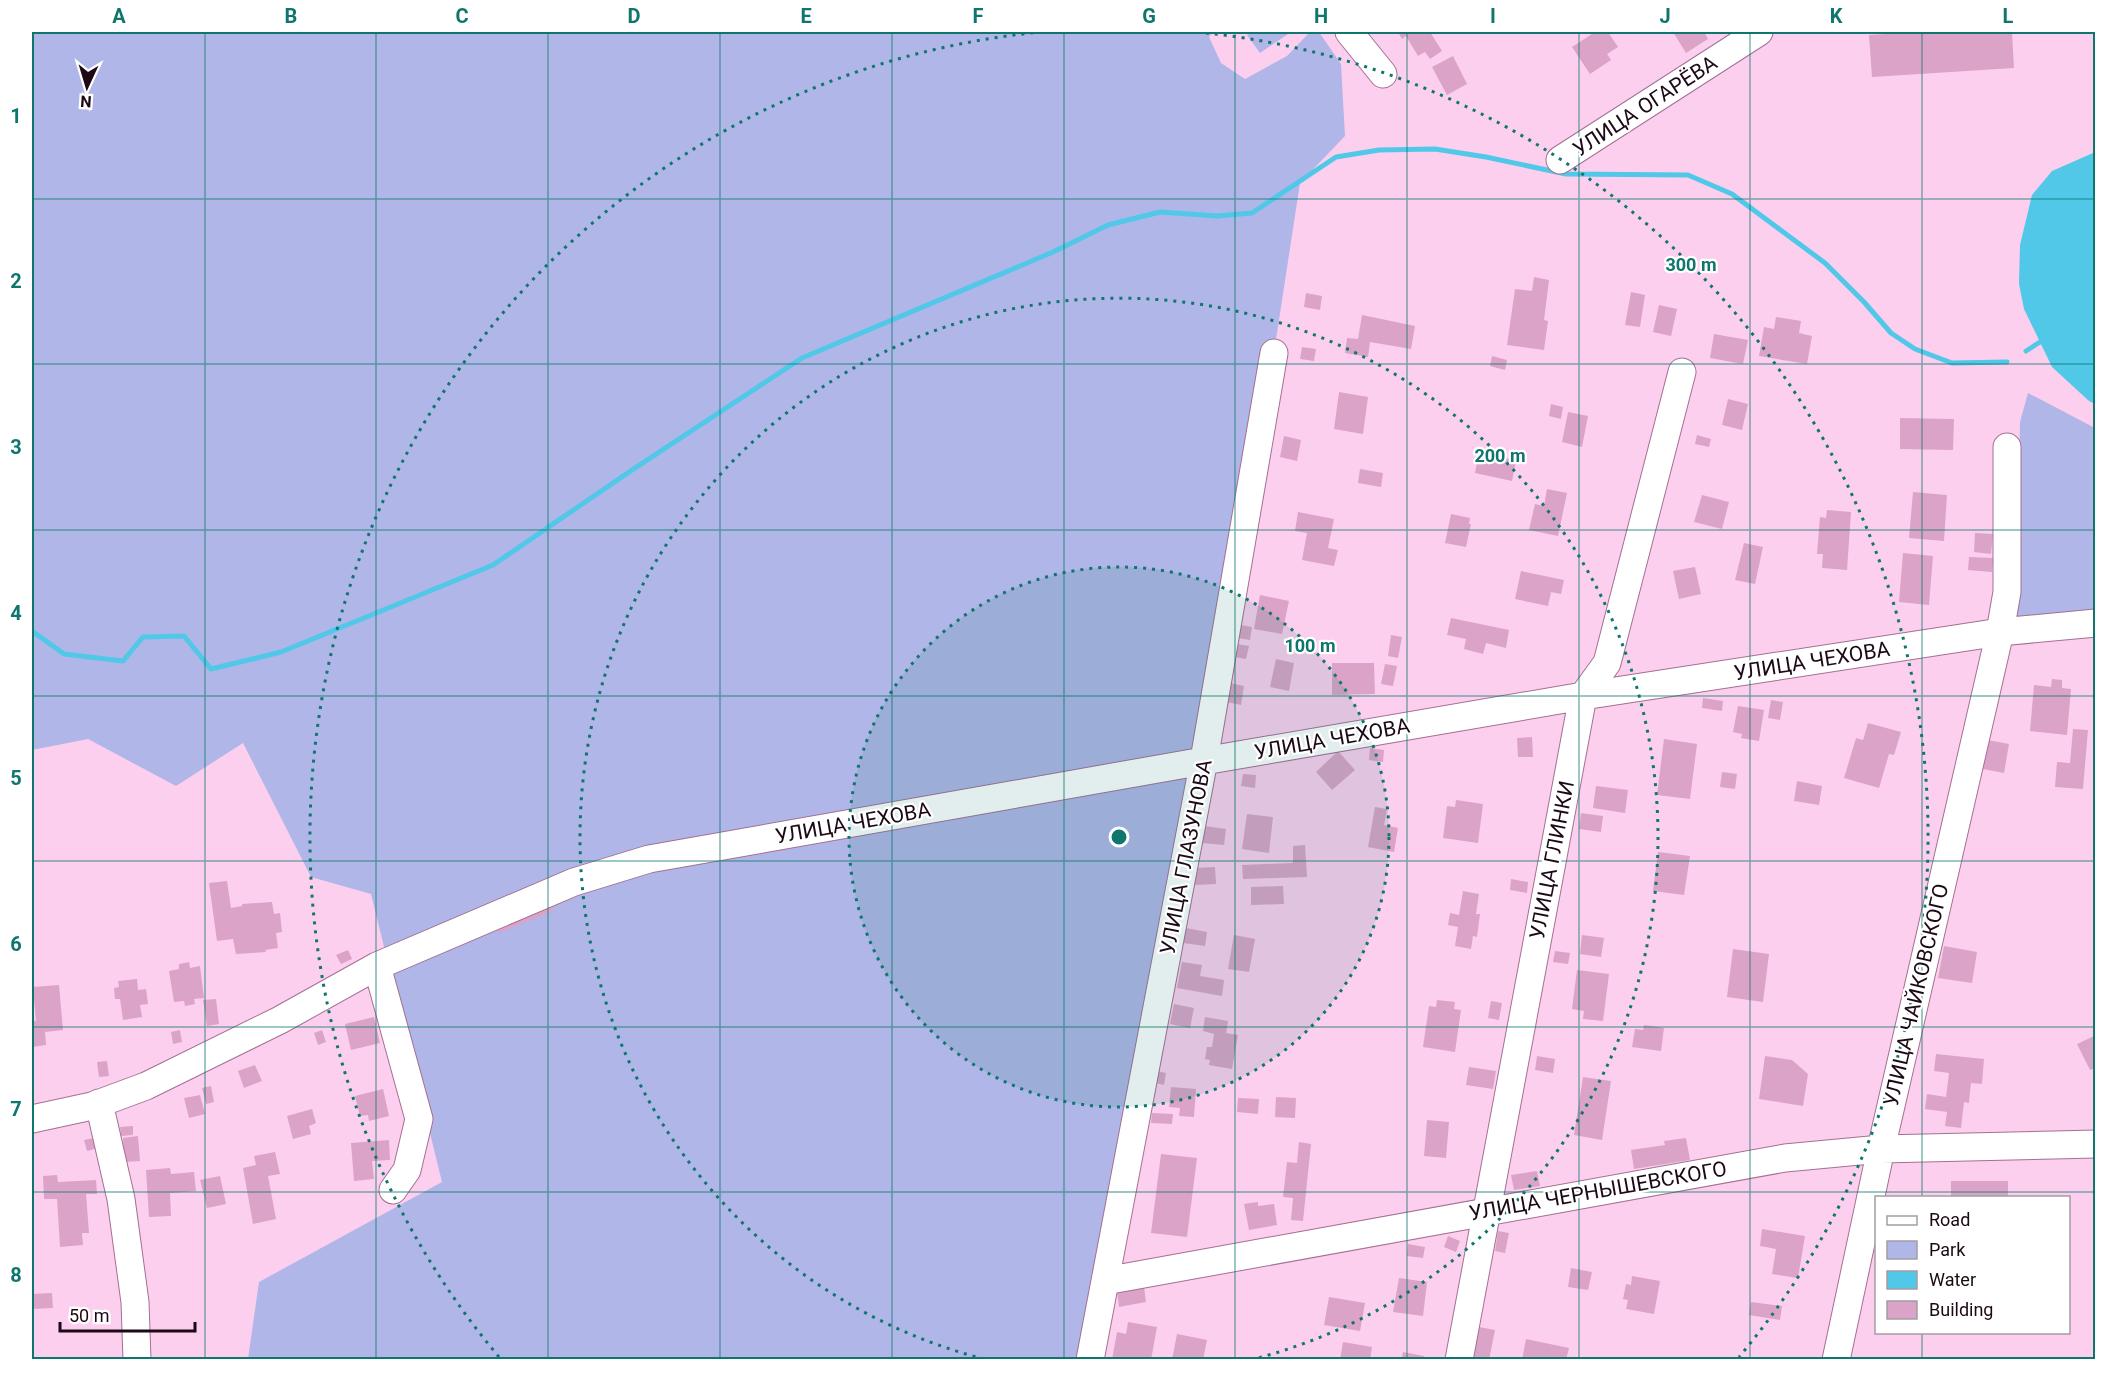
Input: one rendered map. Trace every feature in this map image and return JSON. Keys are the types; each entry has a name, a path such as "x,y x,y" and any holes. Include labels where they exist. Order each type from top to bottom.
{"street":[{"path":"1349,32 1383,74"},
{"name":"УЛИЦА ОГАРЁВА","path":"1560,160 1759,32"},
{"name":"УЛИЦА ГЛАЗУНОВА","path":"1090,1359 1204,760 1274,353"},
{"name":"УЛИЦА ГЛИНКИ","path":"1459,1359 1583,696 1607,663 1682,372"},
{"name":"УЛИЦА ЧАЙКОВСКОГО","path":"1836,1359 1881,1149 2000,632 2007,592 2007,447"},
{"name":"УЛИЦА ЧЕХОВА","path":"32,1119 99,1103 146,1086 280,1020 377,966 574,882 649,859 1204,760 1583,696 2000,632 2096,623"},
{"path":"377,966 419,1119 407,1170 393,1190"},
{"path":"99,1103 121,1199 135,1302 137,1359"},
{"name":"УЛИЦА ЧЕРНЫШЕВСКОГО","path":"1105,1281 1785,1158 1881,1149 2096,1144"}],"green space":[{"path":"32,32 1213,32 1209,37 1221,63 1245,79 1287,56 1310,32 1319,32 1341,64 1345,136 1300,183 1277,333 1126,1175 1088,1359 248,1359 259,1282 442,1182 371,894 311,877 243,743 176,786 88,739 32,750"},
{"path":"1252,32 1291,32 1260,53 1247,35"},
{"path":"2028,393 2095,428 2095,610 2016,619 2020,422"}],"water":[{"path":"2096,153 2095,404 2052,367 2024,309 2019,284 2020,245 2032,195 2052,171"}],"building":[{"path":"1398,32 1430,32 1442,51 1430,59 1425,52 1418,56 1406,36 1402,39"},
{"path":"1595,32 1608,32 1618,47 1607,54 1611,60 1590,74 1572,47"},
{"path":"1673,32 1704,32 1708,39 1686,53"},
{"path":"1924,32 2012,32 2014,68 1872,77 1869,35"},
{"path":"1453,56 1467,84 1447,95 1432,67"},
{"path":"1534,277 1549,280 1544,320 1548,321 1544,350 1507,345 1515,289 1532,291"},
{"path":"1631,292 1645,295 1640,327 1625,325"},
{"path":"1306,293 1322,296 1320,310 1304,307"},
{"path":"1659,305 1677,309 1671,336 1653,332"},
{"path":"1362,315 1415,326 1411,349 1370,342 1368,357 1345,353 1347,338 1358,339"},
{"path":"1776,317 1801,321 1799,333 1812,336 1807,364 1759,356 1764,327 1774,329"},
{"path":"1714,334 1748,340 1743,364 1710,358"},
{"path":"1302,347 1316,349 1314,361 1300,359"},
{"path":"1492,356 1507,360 1505,370 1490,366"},
{"path":"1339,392 1368,397 1363,434 1334,429"},
{"path":"1728,399 1748,404 1742,430 1722,425"},
{"path":"1551,404 1563,407 1561,419 1549,416"},
{"path":"1568,412 1588,416 1582,447 1562,442"},
{"path":"1900,418 1954,419 1953,450 1900,449"},
{"path":"1697,435 1711,439 1709,447 1695,444"},
{"path":"1284,436 1301,440 1297,461 1280,457"},
{"path":"1479,452 1516,460 1512,481 1475,473"},
{"path":"1360,469 1383,473 1381,487 1358,483"},
{"path":"1547,489 1567,493 1558,536 1529,530 1535,504 1544,506"},
{"path":"1913,492 1947,495 1944,541 1909,538"},
{"path":"1702,495 1729,502 1722,529 1694,522"},
{"path":"1827,510 1851,512 1847,570 1822,568 1823,554 1817,554 1820,517 1826,518"},
{"path":"1298,512 1334,519 1328,548 1338,550 1334,566 1302,560 1307,533 1295,531"},
{"path":"1451,514 1470,518 1469,524 1471,524 1466,547 1445,543"},
{"path":"1975,533 1993,534 1991,554 1974,552"},
{"path":"1744,543 1763,547 1755,584 1735,580"},
{"path":"1903,553 1933,556 1929,605 1899,602"},
{"path":"1969,557 1993,558 1992,572 1968,570"},
{"path":"1695,567 1701,594 1679,599 1673,571"},
{"path":"1521,571 1564,580 1561,594 1551,592 1548,606 1515,599"},
{"path":"1260,595 1289,601 1282,634 1254,629"},
{"path":"1451,618 1509,630 1506,648 1486,643 1483,654 1464,649 1466,639 1447,635"},
{"path":"1241,625 1252,627 1250,640 1238,638"},
{"path":"1391,635 1402,637 1398,658 1388,656"},
{"path":"1237,644 1249,646 1246,659 1235,657"},
{"path":"1276,659 1294,663 1289,691 1270,687"},
{"path":"1332,663 1374,663 1375,694 1332,695"},
{"path":"1385,664 1397,666 1393,686 1381,684"},
{"path":"2052,679 2062,680 2062,688 2071,689 2067,735 2030,731 2034,685 2051,687"},
{"path":"1230,683 1244,686 1241,705 1227,702"},
{"path":"1703,698 1723,701 1722,711 1702,708"},
{"path":"1771,700 1783,702 1780,720 1768,718"},
{"path":"1738,706 1764,710 1759,741 1741,738 1742,734 1733,732"},
{"path":"1868,723 1901,732 1894,755 1889,754 1879,788 1844,778 1856,738 1863,740"},
{"path":"2073,729 2088,730 2083,789 2055,787 2057,762 2070,763"},
{"path":"1532,737 1533,757 1518,757 1517,738"},
{"path":"1664,739 1697,744 1690,799 1657,795"},
{"path":"1988,740 2009,744 2004,773 1983,769"},
{"path":"1370,748 1384,750 1383,762 1369,760"},
{"path":"1338,751 1355,770 1332,790 1316,772"},
{"path":"1722,772 1737,774 1735,789 1720,787"},
{"path":"1243,774 1256,775 1255,788 1241,786"},
{"path":"1797,781 1822,786 1819,805 1794,801"},
{"path":"1596,786 1628,790 1625,813 1593,808"},
{"path":"1456,800 1483,804 1478,843 1443,838 1447,806 1455,807"},
{"path":"1375,807 1387,809 1384,825 1398,828 1394,852 1368,847"},
{"path":"1581,813 1603,816 1601,832 1579,829"},
{"path":"1247,814 1273,817 1269,853 1242,849"},
{"path":"1204,826 1226,829 1224,845 1202,843"},
{"path":"1305,845 1307,877 1243,879 1242,865 1293,863 1293,846"},
{"path":"1658,852 1690,856 1684,895 1653,891"},
{"path":"1215,867 1216,884 1195,885 1195,868"},
{"path":"1511,879 1528,882 1527,893 1510,890"},
{"path":"227,881 231,908 242,906 242,904 272,902 274,914 280,913 282,932 276,933 278,948 265,950 266,952 236,954 233,939 217,941 209,883"},
{"path":"1283,886 1284,904 1251,905 1251,887"},
{"path":"1463,891 1479,894 1476,914 1480,914 1477,937 1473,936 1471,949 1455,946 1458,927 1448,925 1450,913 1459,915"},
{"path":"549,902 553,911 499,933 495,924"},
{"path":"1186,928 1207,932 1205,946 1183,943"},
{"path":"1234,935 1255,939 1249,972 1228,969"},
{"path":"1582,935 1604,938 1601,957 1580,954"},
{"path":"1944,946 1977,952 1972,983 1938,978"},
{"path":"1733,949 1769,954 1763,1002 1727,997"},
{"path":"348,950 352,959 341,964 336,955"},
{"path":"1555,951 1570,953 1568,964 1553,962"},
{"path":"189,962 190,968 200,966 204,998 194,999 195,1004 185,1006 184,1001 174,1002 169,971 179,969 179,964"},
{"path":"1182,962 1202,965 1200,976 1224,980 1222,996 1177,988"},
{"path":"1577,970 1609,974 1603,1021 1583,1019 1584,1011 1572,1009"},
{"path":"137,979 138,990 146,989 148,1004 140,1005 142,1017 123,1020 120,999 115,999 114,988 119,987 118,981"},
{"path":"59,985 63,1030 45,1032 46,1045 32,1047 32,1021 36,1021 33,987"},
{"path":"216,999 219,1024 207,1026 203,1000"},
{"path":"1437,1000 1455,1002 1454,1009 1461,1010 1455,1052 1423,1047 1429,1006 1436,1007"},
{"path":"1491,1001 1502,1003 1499,1020 1488,1018"},
{"path":"1174,1004 1194,1008 1190,1028 1170,1024"},
{"path":"374,1017 380,1043 351,1050 345,1024"},
{"path":"1205,1017 1228,1021 1226,1033 1238,1035 1232,1069 1209,1065 1210,1060 1205,1059 1207,1047 1212,1047 1214,1034 1203,1031"},
{"path":"1644,1025 1664,1028 1661,1051 1632,1047 1635,1029 1643,1030"},
{"path":"180,1030 182,1042 173,1044 171,1032"},
{"path":"322,1030 326,1042 318,1045 314,1033"},
{"path":"2096,1035 2096,1068 2090,1070 2077,1044"},
{"path":"1936,1054 1984,1059 1982,1084 1971,1083 1969,1103 1964,1102 1961,1128 1945,1126 1947,1112 1925,1109 1927,1094 1946,1097 1949,1073 1934,1071"},
{"path":"1537,1056 1555,1059 1553,1073 1535,1070"},
{"path":"1765,1056 1792,1060 1808,1074 1803,1106 1759,1099"},
{"path":"107,1061 109,1076 99,1077 97,1062"},
{"path":"255,1065 262,1081 244,1088 238,1071"},
{"path":"1469,1067 1496,1071 1493,1089 1466,1085"},
{"path":"1157,1071 1166,1073 1164,1085 1155,1083"},
{"path":"1583,1077 1611,1081 1602,1140 1574,1135"},
{"path":"211,1086 214,1102 206,1104 202,1088"},
{"path":"1171,1087 1196,1089 1194,1117 1179,1116 1180,1108 1169,1107"},
{"path":"383,1089 389,1116 369,1121 368,1115 360,1116 355,1096"},
{"path":"200,1095 205,1114 189,1118 184,1098"},
{"path":"1276,1097 1296,1098 1295,1118 1275,1117"},
{"path":"1238,1098 1259,1099 1258,1114 1237,1112"},
{"path":"312,1109 316,1123 309,1126 311,1134 293,1139 287,1116"},
{"path":"1152,1113 1173,1114 1172,1124 1151,1123"},
{"path":"1427,1120 1449,1122 1446,1158 1424,1156"},
{"path":"133,1126 133,1135 121,1136 120,1127"},
{"path":"138,1136 140,1161 124,1162 123,1138"},
{"path":"100,1137 102,1147 87,1151 84,1140"},
{"path":"1686,1138 1690,1160 1634,1169 1631,1150 1665,1145 1664,1141"},
{"path":"389,1140 390,1160 372,1161 374,1179 354,1181 351,1143"},
{"path":"1299,1142 1311,1144 1303,1221 1291,1220 1293,1198 1283,1197 1287,1162 1297,1163"},
{"path":"275,1152 280,1174 268,1176 276,1219 253,1224 243,1168 256,1165 254,1156"},
{"path":"1161,1154 1197,1158 1187,1237 1151,1233"},
{"path":"170,1168 171,1174 194,1172 196,1191 170,1193 171,1216 149,1217 146,1170"},
{"path":"1537,1171 1540,1186 1514,1190 1511,1175"},
{"path":"57,1175 58,1182 96,1180 97,1194 86,1194 89,1233 82,1233 83,1245 60,1247 57,1199 44,1199 43,1176"},
{"path":"220,1176 226,1204 207,1208 200,1180"},
{"path":"1951,1181 2008,1181 2008,1196 1951,1196"},
{"path":"1258,1202 1258,1206 1274,1204 1277,1225 1249,1230 1244,1204"},
{"path":"1762,1229 1805,1236 1798,1278 1772,1274 1776,1249 1760,1246"},
{"path":"1498,1231 1509,1233 1505,1253 1495,1251"},
{"path":"1448,1236 1460,1241 1456,1252 1444,1247"},
{"path":"1408,1244 1425,1247 1423,1258 1407,1256"},
{"path":"1571,1268 1592,1272 1588,1290 1568,1287"},
{"path":"1632,1276 1660,1281 1654,1314 1626,1309 1628,1300 1623,1299 1626,1284 1631,1285"},
{"path":"1399,1278 1427,1282 1423,1316 1393,1312"},
{"path":"1144,1287 1146,1302 1119,1307 1117,1291"},
{"path":"52,1293 53,1308 32,1309 32,1294"},
{"path":"1329,1297 1365,1303 1360,1331 1324,1325"},
{"path":"1751,1302 1782,1306 1780,1320 1749,1315"},
{"path":"1128,1322 1157,1327 1151,1360 1112,1360 1117,1332 1126,1334"},
{"path":"1479,1327 1495,1330 1489,1360 1472,1360"},
{"path":"1177,1334 1207,1340 1203,1360 1172,1360"},
{"path":"1526,1339 1569,1348 1566,1360 1522,1360"},
{"path":"1343,1342 1372,1347 1370,1360 1340,1360"},
{"path":"1403,1352 1424,1356 1423,1360 1401,1360"}],"waterway":[{"path":"32,631 64,654 123,661 143,637 184,636 211,669 281,652 493,565 802,358 1053,252 1108,225 1160,212 1217,216 1252,213 1336,157 1379,150 1435,149 1566,174 1688,175 1732,194 1825,263 1891,333 1915,349 1952,363 2007,362"},
{"path":"2026,351 2040,342"}]}
